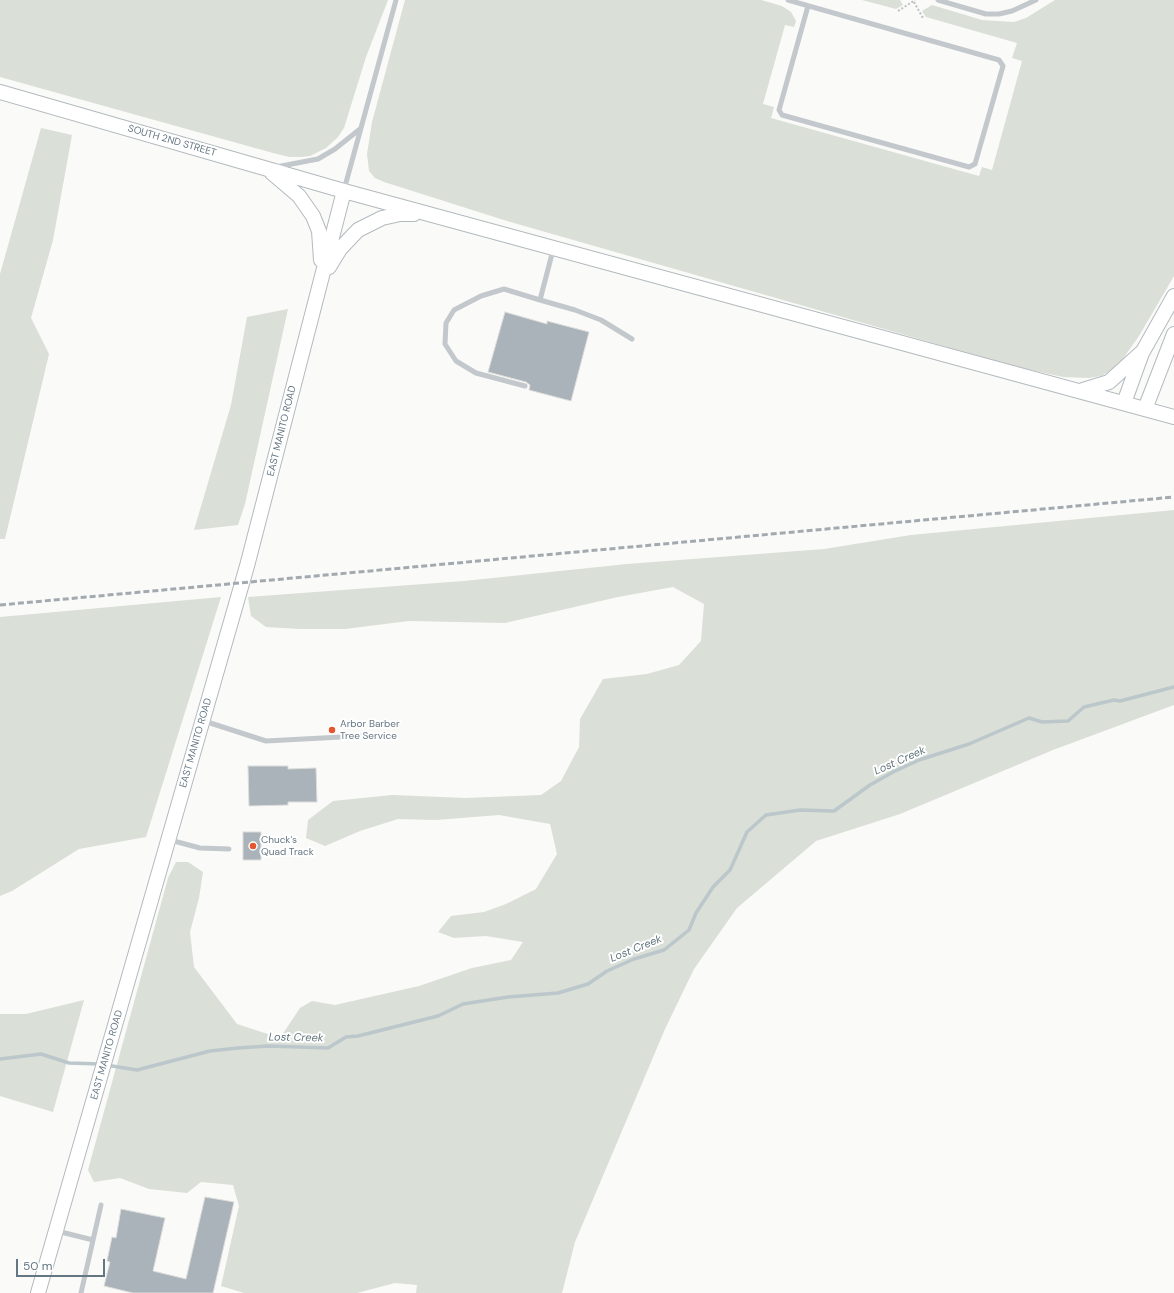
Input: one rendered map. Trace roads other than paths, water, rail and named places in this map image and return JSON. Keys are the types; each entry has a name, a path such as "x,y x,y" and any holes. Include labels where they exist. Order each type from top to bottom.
{"main road":[{"name":"SOUTH 2ND STREET","path":"0,92 344,191 436,215"},
{"path":"265,168 299,196 313,216 321,246 320,281"},
{"name":"EAST MANITO ROAD","path":"38,1293 247,566 344,191"},
{"path":"320,281 348,238 368,224 382,218 400,214 436,215 1174,417"},
{"path":"1124,403 1142,353 1174,296"},
{"path":"1145,409 1174,334"},
{"path":"1080,391 1099,387 1109,382 1142,353"}],"lane":[{"path":"344,191 396,0"},
{"path":"788,0 999,60 1003,66 975,164 969,167 782,115 779,110 808,6"},
{"path":"938,0 986,14 999,14 1012,11 1036,0"},
{"path":"265,168 318,158 335,149 360,128"},
{"path":"540,300 554,247"},
{"path":"525,386 476,373 456,361 445,344 446,323 454,310 481,296 504,289 575,310 601,320 632,339"},
{"path":"203,720 266,741 360,736"},
{"path":"169,840 200,848 229,849"},
{"path":"81,1293 101,1205"},
{"path":"56,1231 93,1240"}],"waterway":[{"name":"Lost Creek","path":"106,1065 137,1070 210,1051 268,1046 328,1048 346,1037 358,1036 438,1016 463,1004 508,997 558,993 588,984 607,971 634,959 664,950 689,930 696,913 713,887 730,870 747,832 766,815 800,810 834,811 870,785 893,772 919,760 969,744 1029,718 1042,722 1068,721 1084,707 1114,700 1120,701 1174,687"},
{"name":"Lost Creek","path":"0,1059 41,1054 69,1063 100,1064"}],"railway":[{"path":"0,605 1174,497"}],"place":[{"name":"Arbor Barber Tree Service","path":"332,730"},
{"name":"Chuck's Quad Track","path":"253,846"}]}
